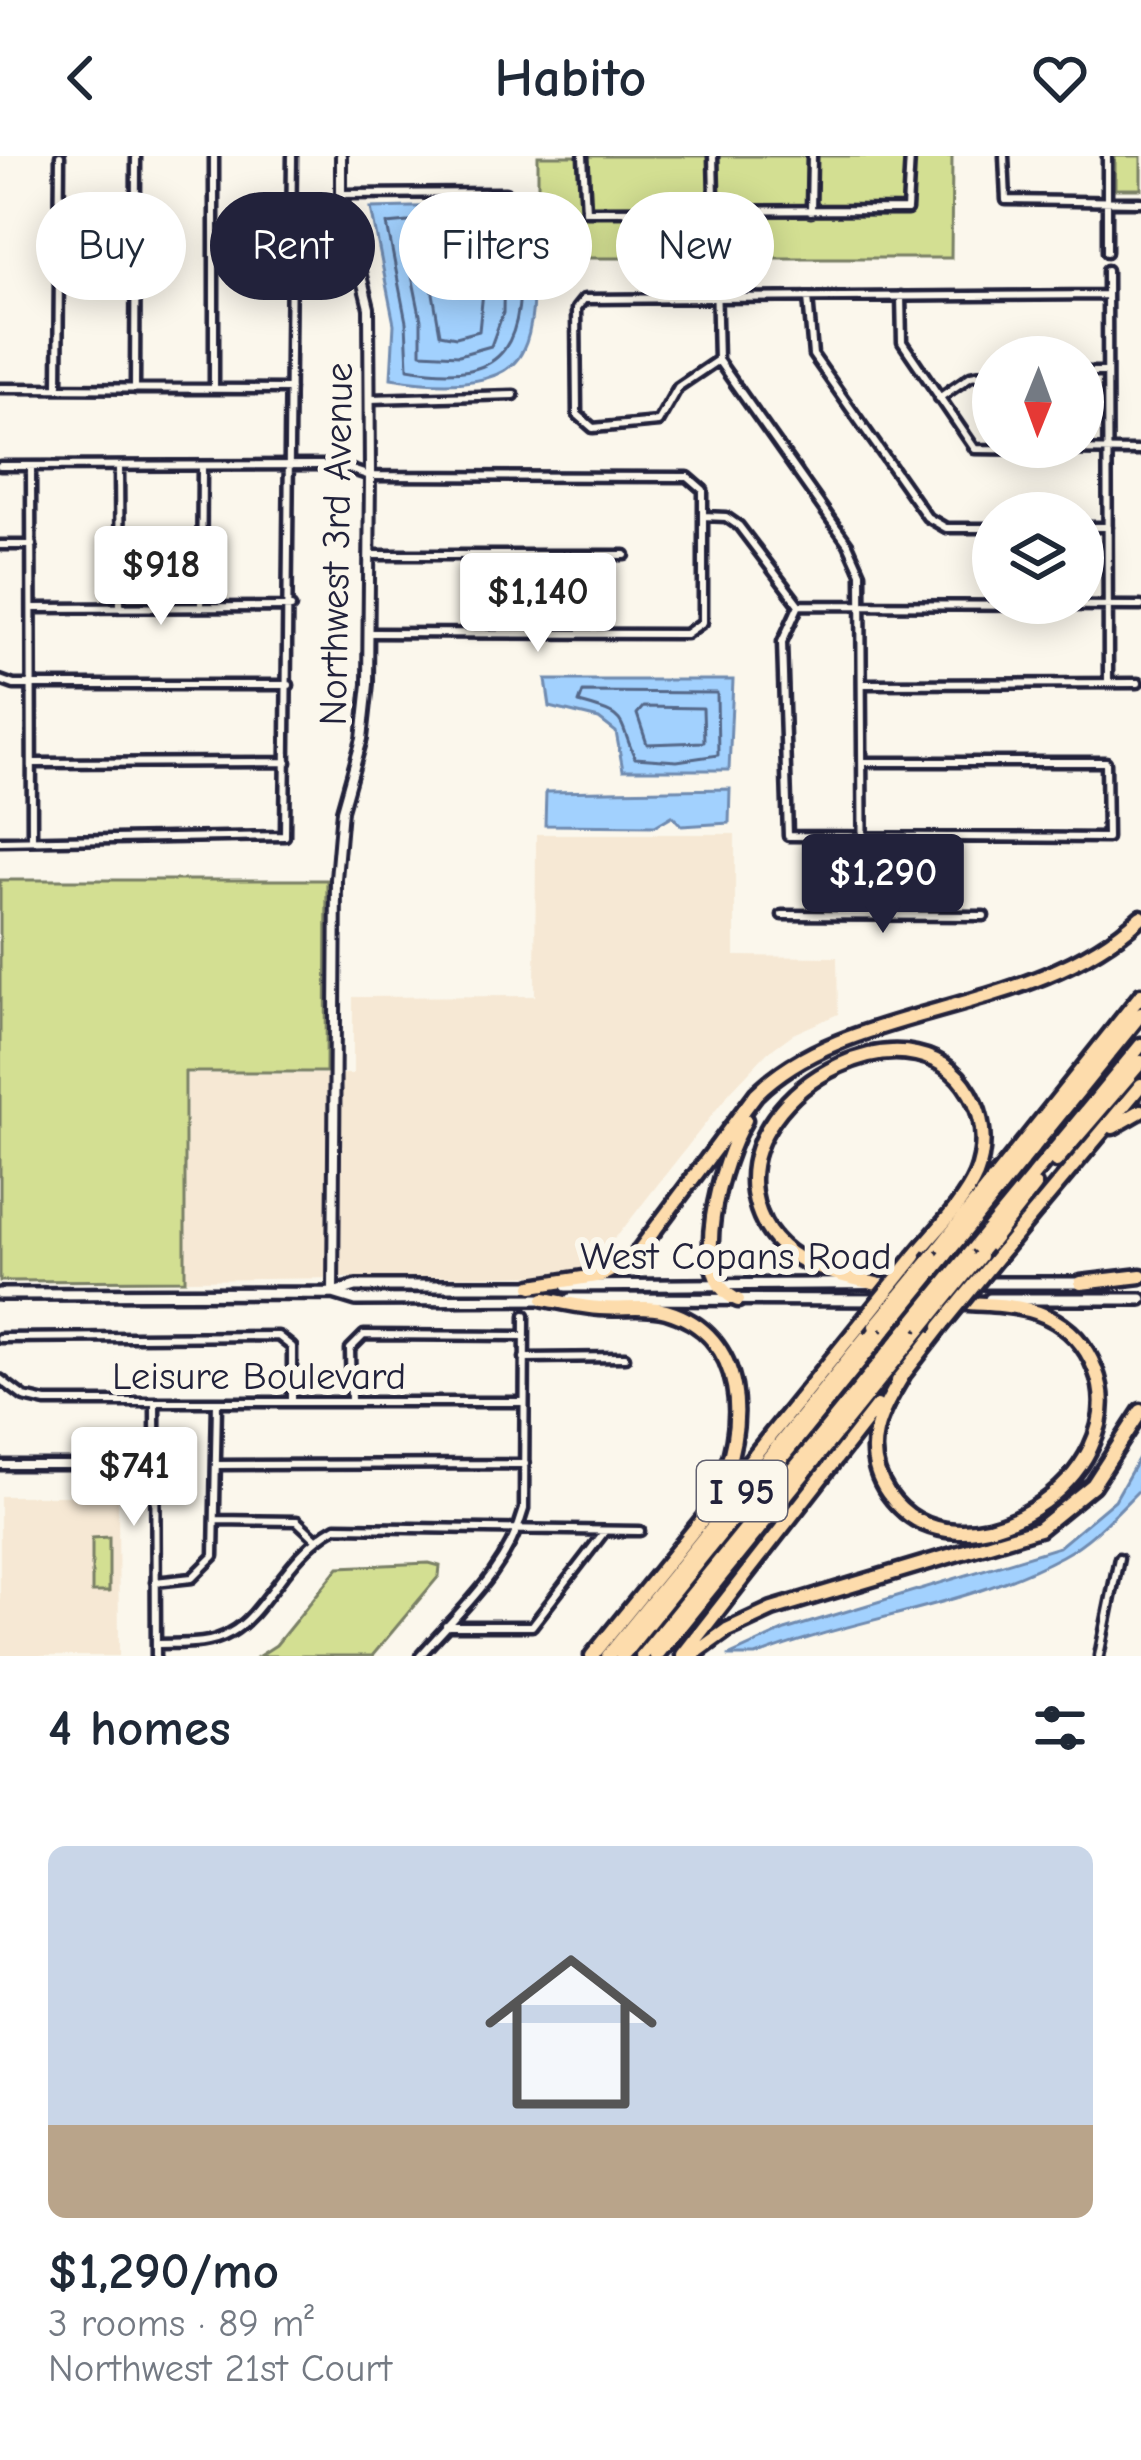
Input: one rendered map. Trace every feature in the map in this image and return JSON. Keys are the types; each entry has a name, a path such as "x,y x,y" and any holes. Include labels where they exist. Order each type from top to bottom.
{"highway":[{"path":"532,1286 602,1275 632,1260 756,1094 800,1064 845,1042 1049,978 1105,947 1141,917"},
{"name":"I 95","path":"608,1656 939,1256 1141,995"},
{"path":"939,1256 1141,1014"},
{"path":"974,1256 1141,1045"},
{"path":"592,1656 976,1175 983,1146 980,1118 964,1084 934,1061 897,1052 866,1056 813,1080 776,1114 759,1144 753,1186 764,1223 790,1254 826,1273 877,1284"},
{"name":"I 95","path":"656,1656 916,1326 1141,1062"},
{"path":"739,1300 716,1285 715,1201 729,1150 754,1107 800,1064"},
{"path":"687,1656 940,1327 1141,1085"},
{"path":"1089,1147 1141,1112"},
{"path":"1081,1283 1141,1279"},
{"path":"544,1299 665,1311 699,1328 728,1363 738,1407 732,1454 718,1490 676,1549"},
{"path":"903,1375 875,1428 875,1466 896,1503 935,1527 980,1528 1034,1508 1079,1468 1100,1429 1102,1396 1096,1372 1081,1343 1064,1327 1024,1309 920,1300"},
{"path":"622,1656 882,1326"},
{"path":"642,1656 916,1326"},
{"path":"687,1656 761,1613 1039,1529 1093,1485 1141,1411"}],"main road":[{"name":"West Copans Road","path":"0,1294 333,1293 356,1286 1081,1283"},
{"name":"West Copans Road","path":"333,1293 356,1300 1141,1299"}],"street":[{"path":"58,388 60,156"},
{"path":"135,389 136,156"},
{"path":"214,156 214,389"},
{"path":"0,841 285,836 291,607 292,156"},
{"name":"Northwest 3rd Avenue","path":"341,156 341,192"},
{"path":"583,156 586,211 616,211"},
{"path":"713,156 713,192"},
{"path":"812,156 812,212"},
{"path":"774,212 907,210 910,156"},
{"path":"1004,156 1006,200 1141,202"},
{"path":"1107,156 1107,252"},
{"path":"1106,270 1108,683"},
{"path":"774,297 1106,295"},
{"path":"901,296 902,342 975,449 1141,451"},
{"path":"808,297 813,355 935,525 972,527"},
{"path":"616,298 584,299 577,310 581,423 593,428 658,422 678,387 718,360"},
{"name":"Northwest 3rd Avenue","path":"333,1293 336,879 342,810 362,740 369,633 367,300"},
{"path":"714,300 718,360 848,544 860,573 862,915"},
{"path":"939,398 972,376"},
{"path":"0,388 290,389"},
{"path":"370,399 514,395"},
{"path":"0,466 324,465"},
{"path":"32,466 32,840"},
{"path":"340,466 370,476 688,477 700,482 703,622 698,629 686,634 369,633"},
{"path":"119,467 120,607"},
{"path":"201,607 202,467"},
{"path":"703,517 733,520 799,605"},
{"path":"0,544 32,544"},
{"path":"370,555 625,555"},
{"path":"799,605 1141,606"},
{"path":"799,605 782,642 788,836 1107,838 1106,762 863,762"},
{"path":"32,608 291,607"},
{"path":"0,680 31,685 289,685"},
{"path":"862,684 1138,683"},
{"path":"33,763 288,762"},
{"path":"782,915 984,916"},
{"path":"420,1656 503,1564 519,1526 525,1463 525,1315"},
{"path":"351,1402 353,1340 364,1335 524,1336"},
{"path":"0,1339 287,1340 292,1402"},
{"path":"524,1358 625,1358"},
{"name":"Leisure Boulevard","path":"0,1378 24,1396 46,1402 524,1402"},
{"path":"154,1402 155,1656"},
{"path":"155,1582 181,1581 204,1570 214,1556 217,1403"},
{"path":"217,1465 525,1463"},
{"path":"0,1465 154,1465"},
{"path":"217,1520 297,1521 315,1538"},
{"path":"156,1644 208,1642 234,1632 315,1538 336,1527 640,1531"},
{"path":"446,1626 532,1626 605,1531"},
{"path":"1099,1656 1119,1558"}],"shaded area":[{"path":"536,834 735,834 735,956 837,957 838,1014 793,1034 767,1053 730,1092 619,1234 575,1275 186,1280 187,1074 353,1074 353,997 535,996"},
{"path":"0,1496 118,1496 119,1656 0,1656"}],"green space":[{"path":"538,156 952,156 951,258 774,258 774,192 616,192 616,258 592,258 592,192 538,192"},
{"path":"1115,156 1141,156 1141,189 1115,189"},
{"path":"0,880 327,880 326,1072 185,1072 185,1280 0,1281"},
{"path":"109,1537 109,1592 92,1592 92,1538"},
{"path":"440,1566 439,1576 372,1656 259,1656 276,1645 339,1567"}],"water":[{"path":"399,207 399,300 532,300 527,338 513,364 499,373 463,382 391,378 394,324 375,208"},
{"path":"546,680 733,680 729,770 623,770 616,732 599,719 550,707"},
{"path":"730,789 729,823 682,826 672,816 655,826 545,825 546,792"},
{"path":"1141,1454 1139,1490 1062,1556 950,1600 756,1656 728,1656 785,1630 1059,1547 1115,1500"}]}
